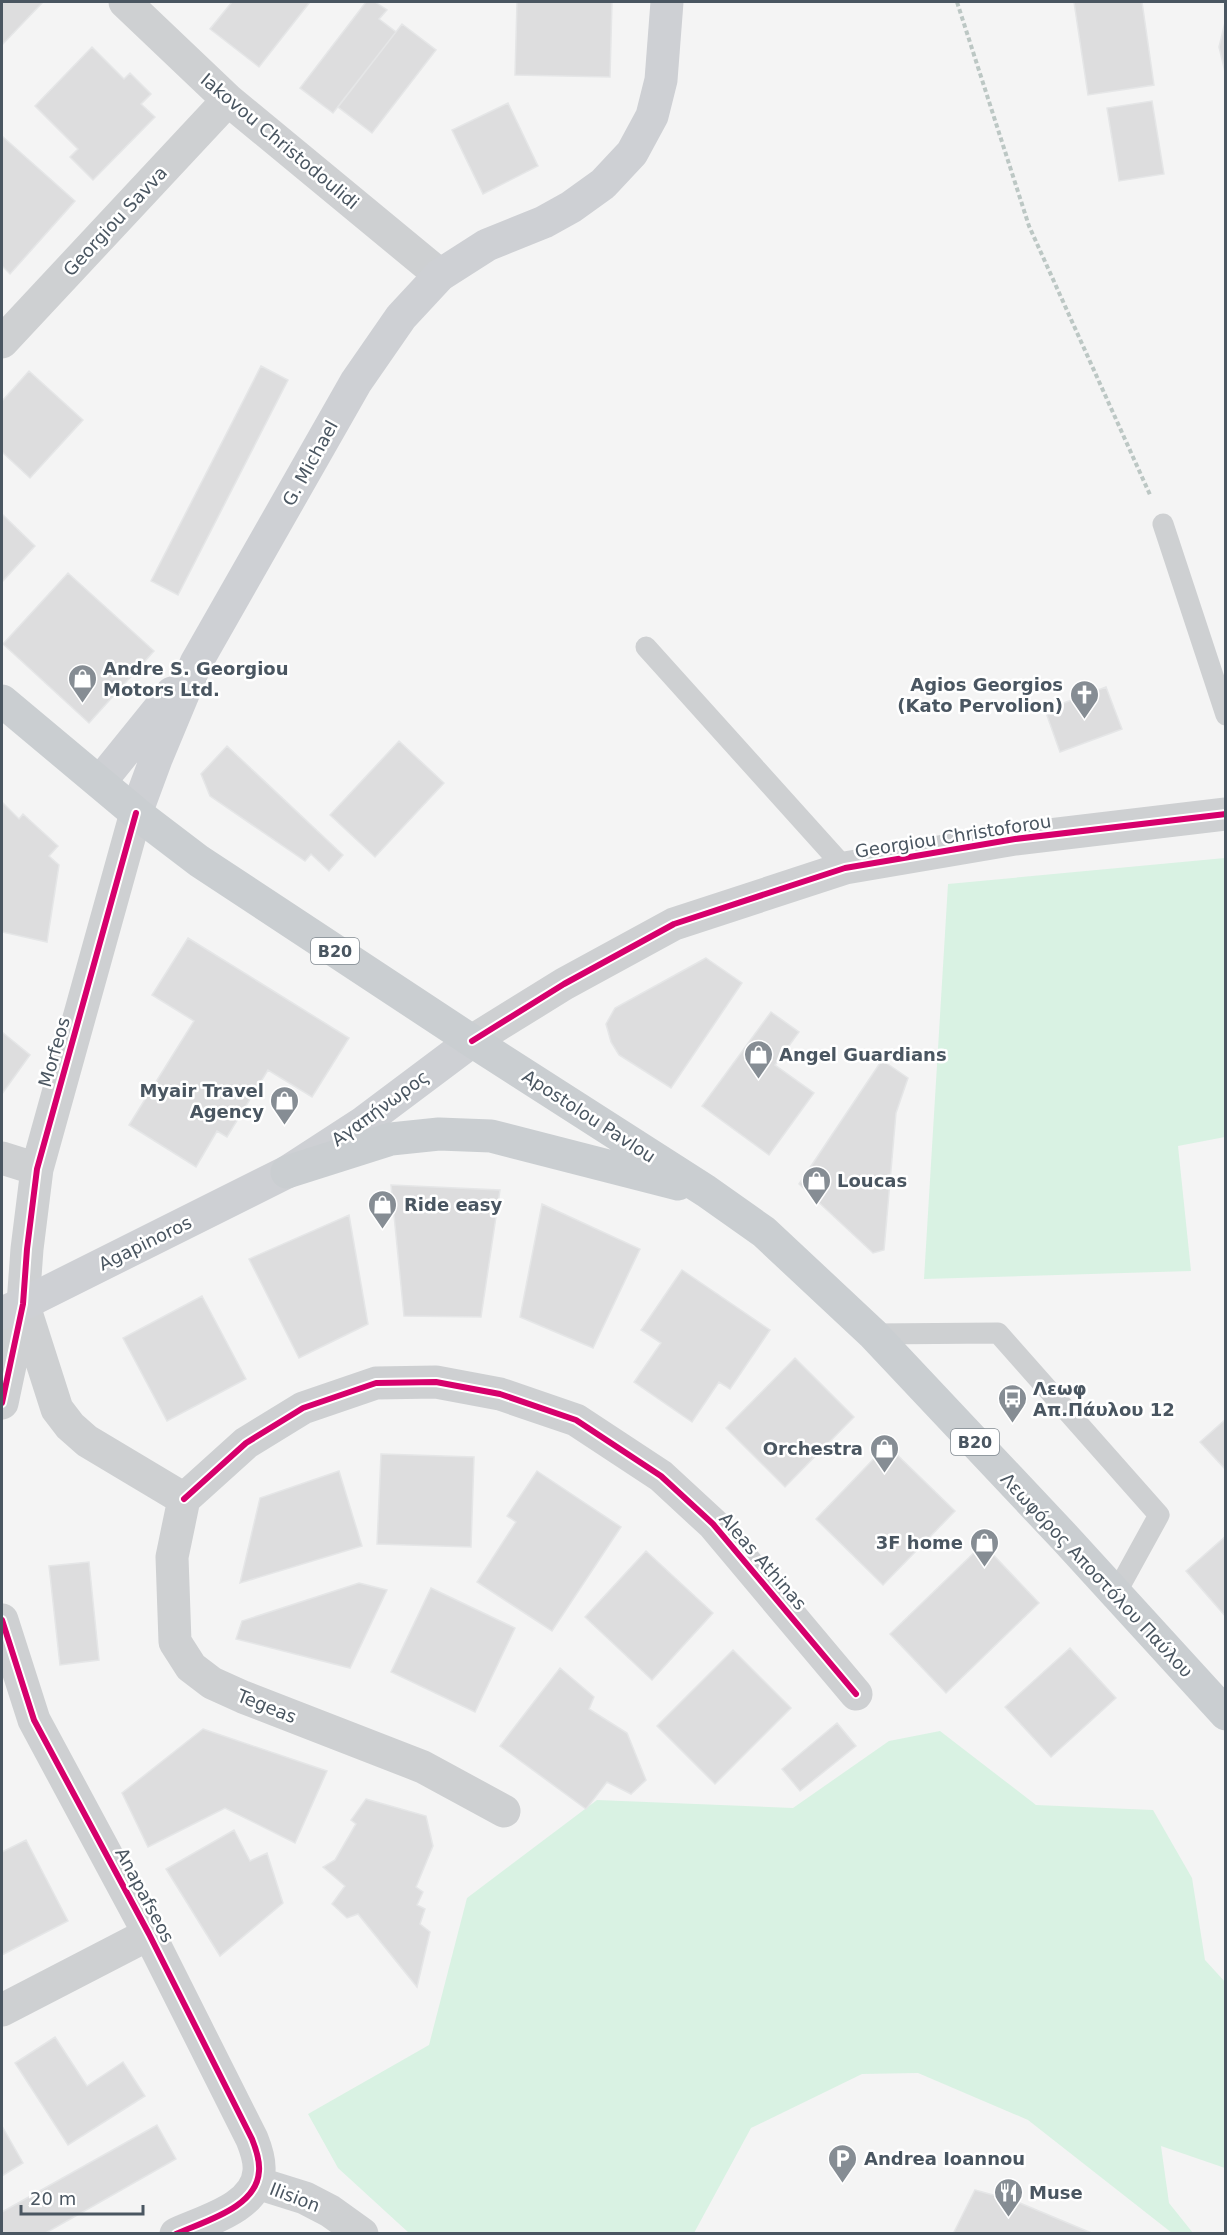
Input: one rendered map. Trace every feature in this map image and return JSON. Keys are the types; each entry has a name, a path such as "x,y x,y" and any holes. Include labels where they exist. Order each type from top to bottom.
{"main road":[{"name":"G. Michael","path":"136,813 196,663 356,382 401,317 440,275 487,245 544,222 571,207 603,184 632,153 652,116 661,80 667,2"},
{"name":"G. Michael","path":"100,782 196,663"},
{"name":"B20","path":"2,701 136,813 199,861 472,1041"},
{"name":"Αγαπήνωρος","path":"287,1172 364,1122 472,1041"},
{"name":"Apostolou Pavlou","path":"472,1041 706,1191"},
{"path":"287,1172 392,1139 439,1134 491,1136 706,1191"},
{"name":"Agapinoros","path":"12,1308 287,1172"},
{"name":"Λεωφόρος Αποστόλου Παύλου","path":"706,1191 764,1232 873,1334 1226,1714"}],"street":[{"name":"Iakovou Christodoulidi","path":"125,2 228,100 440,275"},
{"name":"Georgiou Savva","path":"2,342 228,100"},
{"name":"Morfeos","path":"12,1308 27,1249 37,1168 136,813"},
{"name":"Georgiou Christoforou","path":"472,1041 564,984 674,924 845,868 1015,839 1226,814"},
{"path":"2,1158 37,1168"},
{"path":"2,1403 12,1308"},
{"path":"12,1308 57,1409 70,1426 87,1441 184,1499"},
{"name":"Aleas Athinas","path":"184,1499 246,1443 303,1408 376,1383 436,1382 500,1394 576,1420 661,1476 713,1524 856,1694"},
{"name":"Tegeas","path":"184,1499 172,1557 175,1642 191,1667 212,1683 243,1697 423,1767 504,1811"},
{"name":"Anapafseos","path":"2,1620 34,1720 149,1934 252,2139 260,2169 257,2183"},
{"path":"2,2010 149,1934"},
{"path":"176,2234 235,2206 251,2194 257,2183"},
{"name":"Ilision","path":"257,2183 305,2198 330,2211 362,2234"}],"lane":[{"path":"1163,524 1226,715"},
{"path":"646,647 845,868"},
{"path":"873,1334 998,1334 1158,1515 1115,1595"}],"path":[{"path":"957,2 1029,226 1163,524"}],"green space":[{"path":"1225,858 1225,1137 1178,1146 1191,1271 924,1279 948,884"},
{"path":"940,1731 1036,1805 1153,1810 1192,1878 1205,1960 1226,1983 1225,2168 1161,2146 1169,2203 1193,2233 1172,2233 1028,2120 918,2073 862,2074 751,2128 694,2233 409,2233 338,2168 308,2114 429,2045 467,1898 597,1800 793,1808 889,1741"}],"building":[{"path":"2,2 43,2 2,45"},
{"path":"232,2 310,2 259,67 210,29"},
{"path":"366,2 375,2 387,10 379,19 396,32 333,113 300,88"},
{"path":"517,2 612,2 610,77 515,75"},
{"path":"1074,2 1142,2 1154,85 1088,95"},
{"path":"1226,18 1226,76 1219,47"},
{"path":"402,24 436,50 372,133 338,107"},
{"path":"92,47 124,79 130,73 151,94 141,104 155,117 93,180 70,157 78,149 35,106"},
{"path":"1152,101 1164,174 1119,181 1107,108"},
{"path":"508,103 538,166 483,194 452,130"},
{"path":"2,136 75,201 10,274 2,266"},
{"path":"261,366 288,380 178,595 151,581"},
{"path":"29,371 83,420 30,478 2,452 2,401"},
{"path":"2,514 35,546 2,582"},
{"path":"68,573 154,651 89,723 3,644"},
{"name":"Agios Georgios (Kato Pervolion)","path":"1106,687 1122,729 1060,752 1045,710"},
{"path":"399,741 444,783 375,857 330,815"},
{"path":"227,746 343,855 329,871 311,854 305,861 210,796 201,774"},
{"path":"2,802 19,819 23,814 58,846 49,856 59,865 47,942 2,932"},
{"path":"188,938 349,1038 312,1097 268,1070 227,1137 217,1131 196,1167 129,1125 194,1021 152,995"},
{"path":"706,958 742,983 671,1088 619,1055 611,1042 606,1024 615,1008"},
{"name":"Angel Guardians","path":"771,1012 799,1032 775,1065 814,1093 769,1155 702,1106"},
{"path":"2,1032 30,1055 2,1094"},
{"path":"882,1060 908,1078 896,1113 884,1250 873,1253 799,1184"},
{"path":"391,1185 500,1190 481,1317 404,1316"},
{"path":"542,1204 640,1249 593,1348 520,1317"},
{"path":"349,1215 368,1324 299,1358 249,1259"},
{"path":"682,1270 770,1330 730,1389 719,1382 692,1422 634,1382 661,1343 641,1330"},
{"path":"202,1296 246,1379 167,1421 123,1338"},
{"path":"795,1358 854,1417 785,1487 726,1428"},
{"path":"1226,1419 1226,1470 1200,1442"},
{"path":"887,1445 955,1511 883,1585 816,1519"},
{"path":"381,1454 474,1457 471,1547 377,1544"},
{"path":"339,1471 362,1546 240,1583 260,1498"},
{"path":"537,1471 621,1527 552,1631 477,1582 516,1522 507,1516"},
{"path":"1226,1536 1226,1617 1186,1571"},
{"path":"983,1544 1039,1603 946,1693 890,1634"},
{"path":"646,1551 713,1613 652,1680 585,1617"},
{"path":"89,1562 99,1660 60,1665 49,1566"},
{"path":"359,1583 387,1590 350,1668 236,1639 242,1621"},
{"path":"431,1588 515,1628 475,1712 391,1672"},
{"path":"1070,1648 1116,1698 1051,1757 1005,1707"},
{"path":"733,1650 791,1708 715,1784 657,1726"},
{"path":"560,1668 594,1697 589,1709 627,1733 646,1780 631,1794 607,1782 586,1809 500,1746"},
{"path":"837,1723 856,1746 800,1791 782,1769"},
{"path":"203,1729 327,1771 295,1843 225,1808 148,1847 122,1793"},
{"path":"366,1799 426,1816 433,1846 416,1887 423,1892 417,1905 425,1909 420,1924 430,1932 417,1987 358,1914 347,1918 332,1904 345,1886 323,1867 335,1860 356,1824 351,1820"},
{"path":"234,1830 250,1861 267,1853 283,1903 220,1956 166,1869"},
{"path":"26,1840 68,1921 2,1955 2,1852"},
{"path":"55,2037 87,2086 123,2062 145,2096 68,2145 15,2063"},
{"path":"157,2125 176,2159 44,2234 2,2234 2,2212"},
{"path":"2,2126 23,2163 2,2176"},
{"name":"Muse","path":"975,2190 1015,2201 1094,2234 953,2234"}],"cycle path":[{"path":"2,1403 23,1304 37,1169 136,813"},
{"path":"472,1041 564,984 674,924 845,868 1015,839 1226,814"},
{"path":"184,1499 246,1443 303,1408 376,1383 436,1382 500,1394 576,1420 661,1476 713,1524 856,1694"},
{"path":"2,1620 34,1720 149,1934 252,2139 257,2155 259,2171 256,2184 249,2195 227,2212 176,2234"}],"place":[{"name":"Andre S. Georgiou Motors Ltd.","path":"82,704"},
{"name":"Agios Georgios (Kato Pervolion)","path":"1084,720"},
{"name":"Angel Guardians","path":"758,1080"},
{"name":"Myair Travel Agency","path":"285,1126"},
{"name":"Loucas","path":"816,1206"},
{"name":"Ride easy","path":"383,1230"},
{"name":"Λεωφ Απ.Πάυλου 12","path":"1012,1424"},
{"name":"Orchestra","path":"884,1474"},
{"name":"3F home","path":"984,1568"},
{"name":"Andrea Ioannou","path":"843,2184"},
{"name":"Muse","path":"1008,2218"}]}
